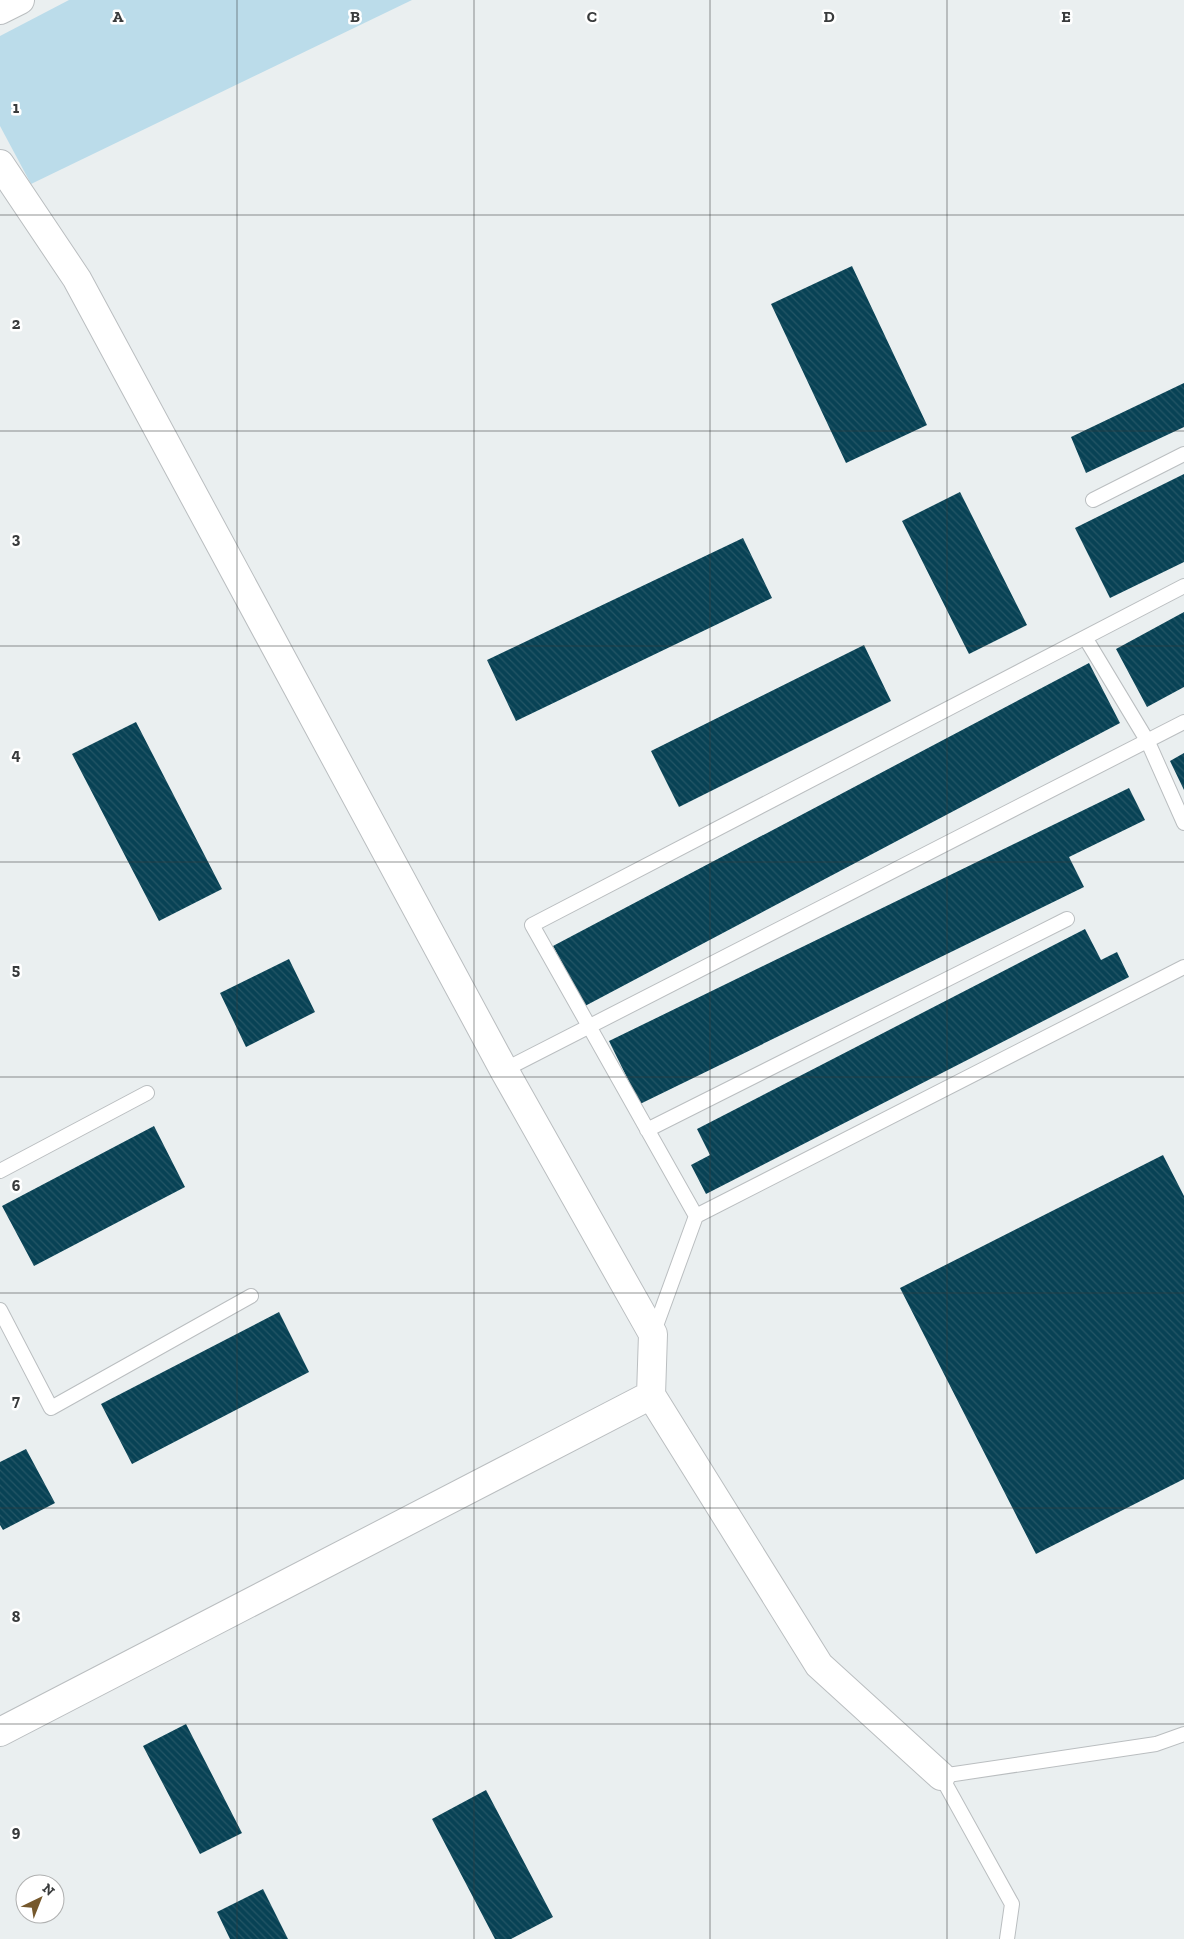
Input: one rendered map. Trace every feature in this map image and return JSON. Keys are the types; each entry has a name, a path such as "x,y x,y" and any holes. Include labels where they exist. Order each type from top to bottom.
{"street":[{"path":"0,10 20,0"},
{"path":"0,164 77,280 504,1070 653,1334 651,1395 819,1665 940,1776"},
{"path":"0,1732 651,1395"}],"lane":[{"path":"1093,500 1184,454"},
{"path":"696,1216 532,925 1086,639 1184,586"},
{"path":"1086,639 1148,742 1184,823"},
{"path":"504,1070 1184,722"},
{"path":"647,1130 1067,919"},
{"path":"653,1334 696,1216 1184,967"},
{"path":"0,1170 148,1093"},
{"path":"0,1310 52,1408 251,1296"},
{"path":"1007,1939 1012,1904 940,1776 1156,1744 1184,1734"}],"shaded area":[{"path":"69,0 412,0 31,184 0,126 0,36"}],"building":[{"path":"852,266 927,425 846,463 771,304"},
{"path":"1184,383 1184,427 1086,473 1071,437"},
{"path":"1184,474 1184,562 1110,598 1075,528"},
{"path":"960,492 1027,625 969,654 902,521"},
{"path":"743,538 772,598 516,721 487,660"},
{"path":"1184,612 1184,687 1147,707 1116,649"},
{"path":"864,645 891,701 679,807 651,751"},
{"path":"1089,663 1120,723 585,1006 553,946"},
{"path":"136,722 222,889 159,921 72,754"},
{"path":"1184,753 1184,790 1170,761"},
{"path":"1129,788 1145,820 1069,857 1084,887 640,1104 609,1041"},
{"path":"1085,929 1101,960 1117,952 1129,977 706,1194 691,1165 710,1155 697,1129"},
{"path":"289,959 315,1012 246,1047 220,993"},
{"path":"154,1126 185,1187 34,1266 2,1206"},
{"path":"1163,1155 1184,1196 1184,1479 1036,1554 900,1288"},
{"path":"279,1312 309,1372 132,1464 101,1404"},
{"path":"26,1449 55,1503 3,1530 0,1525 0,1462"},
{"path":"186,1724 242,1833 200,1854 143,1746"},
{"path":"486,1790 553,1917 511,1939 495,1939 432,1819"},
{"path":"263,1889 288,1939 230,1939 217,1912"}]}
